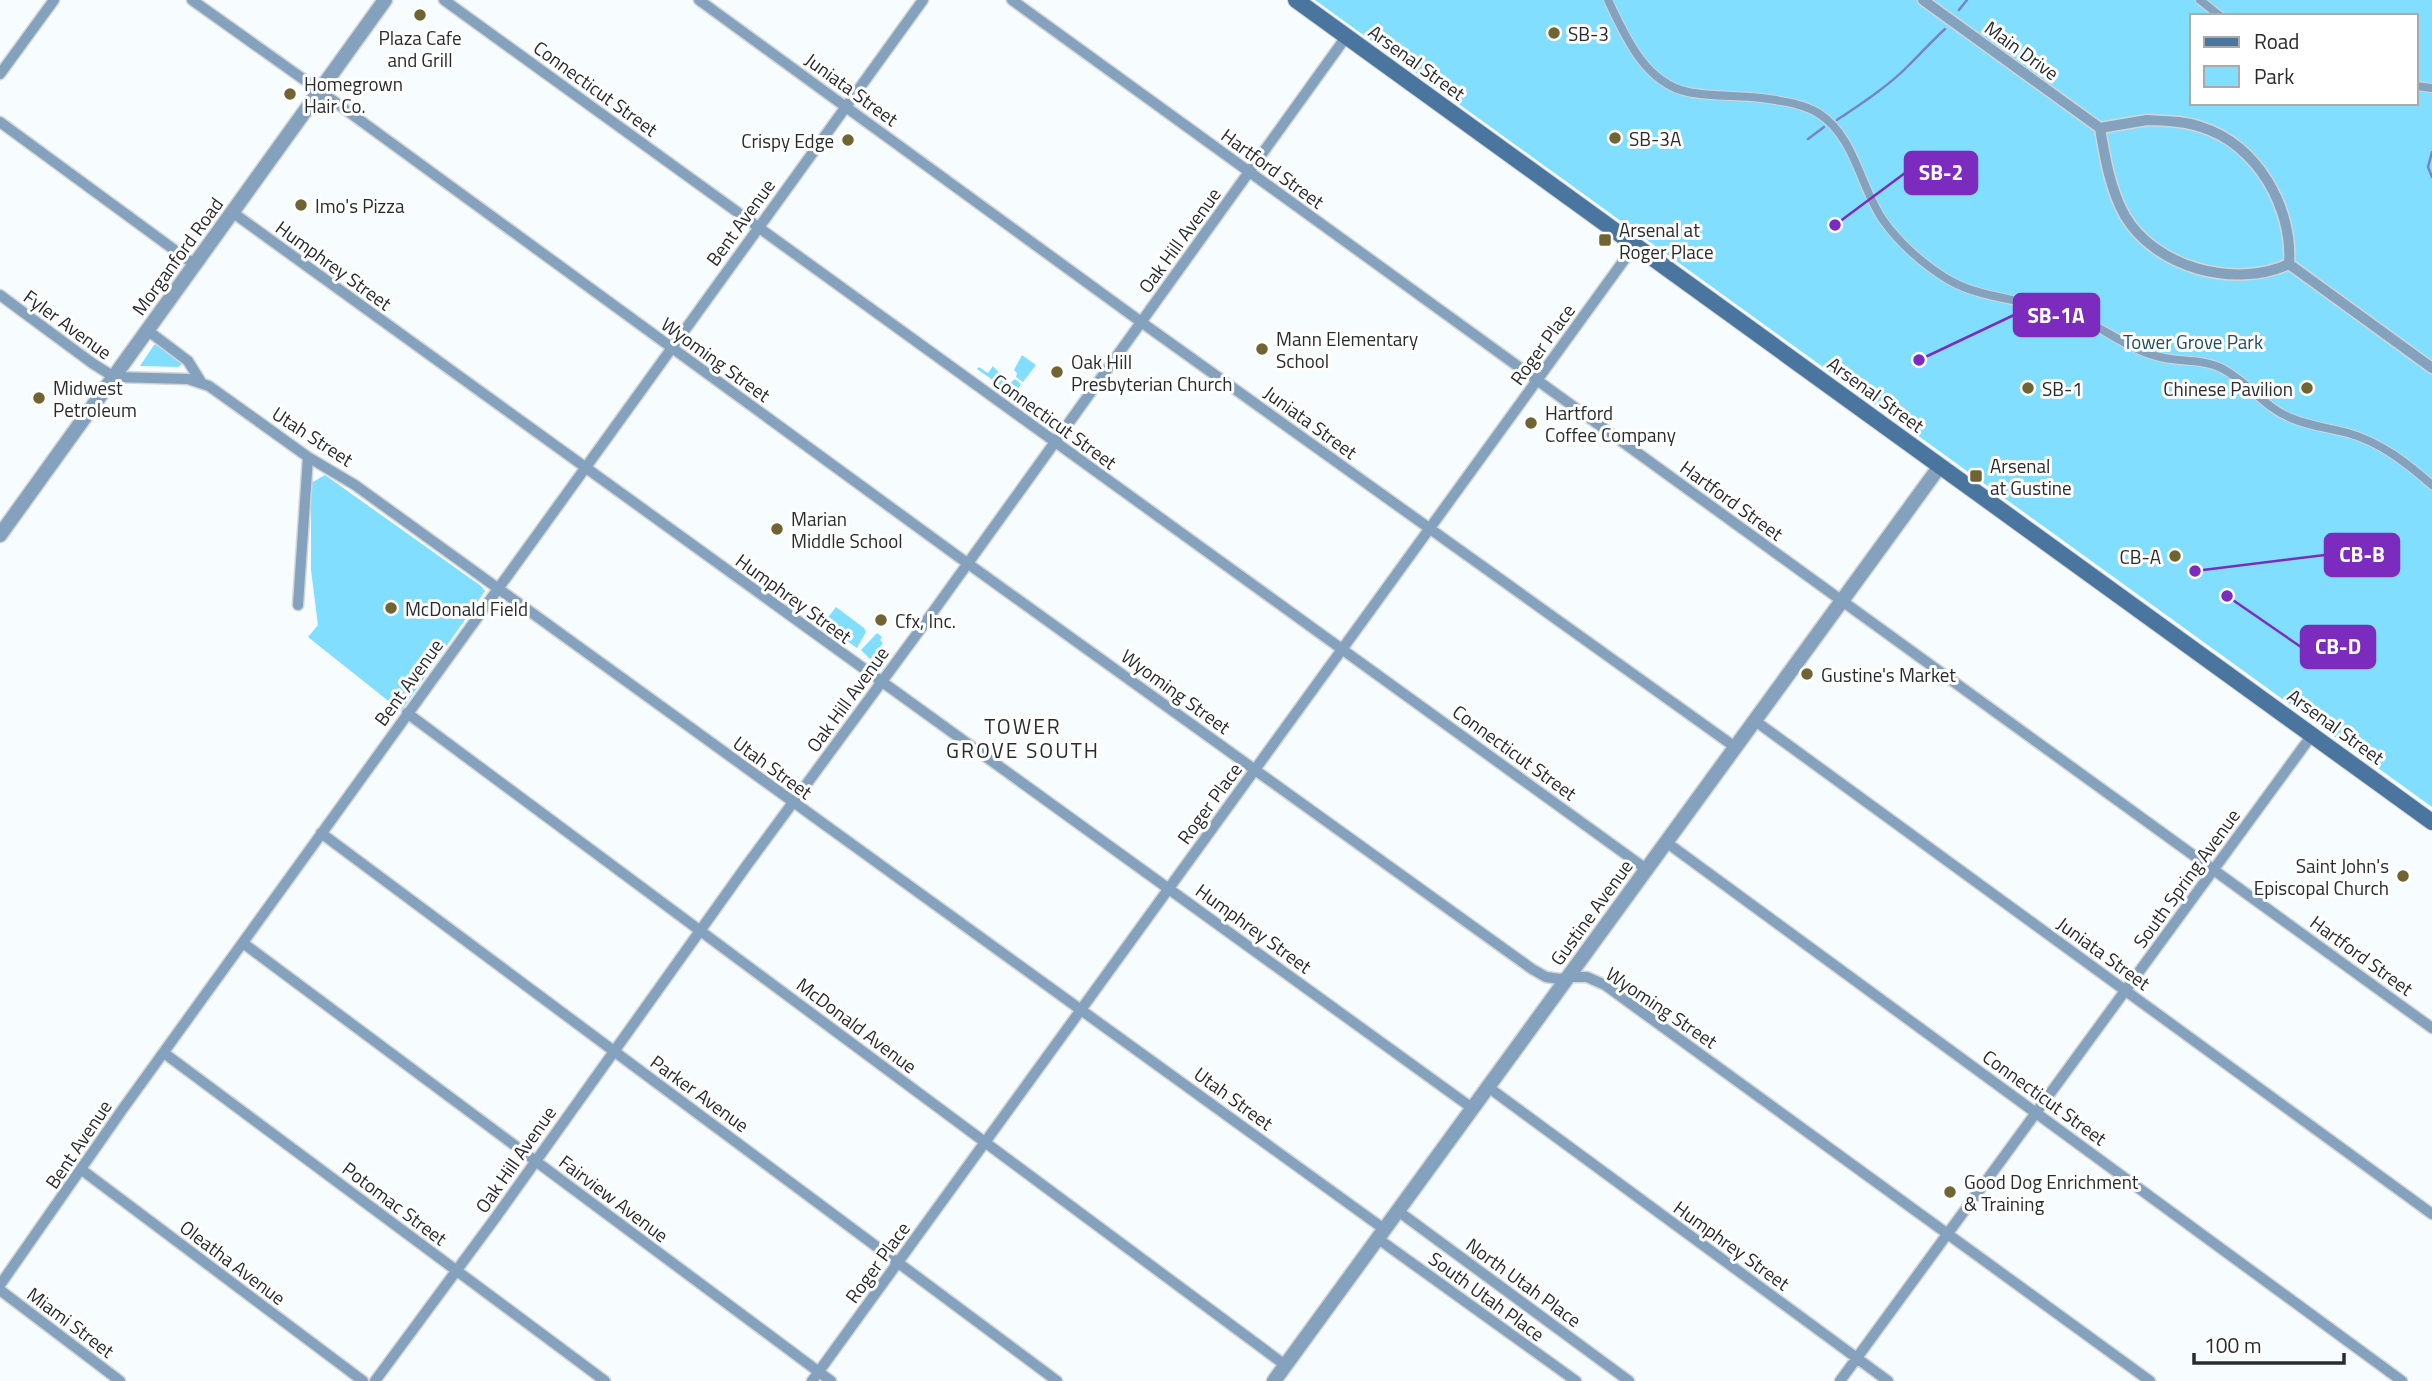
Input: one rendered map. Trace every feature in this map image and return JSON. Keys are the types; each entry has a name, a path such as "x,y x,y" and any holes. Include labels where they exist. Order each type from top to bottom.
{"main road":[{"name":"Arsenal Street","path":"1296,0 2432,822"}],"street":[{"path":"0,74 54,0"},
{"name":"Wyoming Street","path":"192,0 1532,969 1546,977 1587,977 1605,985 2150,1381"},
{"name":"Morganford Road","path":"0,535 385,0"},
{"name":"Connecticut Street","path":"444,0 1646,869"},
{"name":"Juniata Street","path":"699,0 1735,747"},
{"name":"Bent Avenue","path":"0,1288 121,1110 923,0"},
{"name":"Hartford Street","path":"1012,0 2432,1028"},
{"path":"1608,0 1641,60 1675,88 1695,93 1776,100 1807,108 1824,117 1836,129 1850,151 1884,220 1930,268 1952,282 1973,291 2041,305 2078,317 2154,356 2217,366 2239,378 2265,402 2289,418 2350,433 2370,442 2401,459 2432,485"},
{"name":"Main Drive","path":"1923,0 2100,128"},
{"path":"2200,0 2218,14"},
{"name":"Oak Hill Avenue","path":"375,1381 1346,37"},
{"path":"2147,120 2174,121 2203,127 2232,142 2257,167 2277,199 2290,247 2289,264 2278,269 2212,273 2184,264 2161,252 2142,238 2126,218 2106,167 2100,128 2147,120"},
{"path":"0,122 194,265"},
{"name":"Humphrey Street","path":"232,212 1472,1108"},
{"name":"Roger Place","path":"816,1376 1635,245"},
{"path":"2289,264 2432,368"},
{"name":"Fyler Avenue","path":"0,295 114,377 188,379 201,382"},
{"name":"Utah Street","path":"147,330 188,361 201,382 218,391 308,457 355,485 1081,1010 1381,1234"},
{"path":"298,605 308,457"},
{"name":"Gustine Avenue","path":"1274,1381 1940,466"},
{"name":"McDonald Avenue","path":"407,713 1285,1365"},
{"name":"Juniata Street","path":"1754,720 2432,1214"},
{"name":"South Spring Avenue","path":"1840,1381 2312,735"},
{"name":"Parker Avenue","path":"321,833 1057,1381"},
{"name":"Connecticut Street","path":"1666,842 2402,1381"},
{"name":"Fairview Avenue","path":"243,943 535,1161 816,1376 831,1381"},
{"name":"Potomac Street","path":"164,1053 605,1381"},
{"name":"Humphrey Street","path":"1488,1087 1888,1381"},
{"name":"Oleatha Avenue","path":"82,1170 363,1381"},
{"name":"North Utah Place","path":"1398,1211 1629,1381"},
{"name":"South Utah Place","path":"1381,1234 1576,1381"},
{"name":"Miami Street","path":"0,1288 120,1381"}],"green space":[{"name":"Tower Grove Park","path":"1315,0 2432,0 2432,807"},
{"path":"158,344 181,361 181,365 140,366 154,345"},
{"path":"1022,355 1036,365 1023,382 1016,377 1014,370"},
{"path":"993,366 1009,384 1015,379 1021,384 1014,395 977,369 979,367 988,373"},
{"path":"325,475 485,591 401,711 308,637 318,625 311,570 311,483"},
{"path":"836,607 864,628 866,632 857,648 823,624"},
{"path":"877,633 882,637 880,640 883,643 871,660 861,650"}],"waterway":[{"path":"1959,10 1967,0"},
{"path":"1837,120 1894,79 1945,29"},
{"path":"1808,139 1824,127"},
{"path":"2432,152 2428,167 2432,177"}],"place":[{"name":"Plaza Cafe and Grill","path":"420,15"},
{"name":"SB-3","path":"1554,33"},
{"name":"Homegrown Hair Co.","path":"290,94"},
{"name":"SB-3A","path":"1615,138"},
{"name":"Crispy Edge","path":"848,140"},
{"name":"Imo's Pizza","path":"301,205"},
{"name":"SB-2","path":"1835,225"},
{"name":"Arsenal at Roger Place","path":"1605,240"},
{"name":"Mann Elementary School","path":"1262,349"},
{"name":"SB-1A","path":"1919,360"},
{"name":"Oak Hill Presbyterian Church","path":"1057,372"},
{"name":"SB-1","path":"2028,388"},
{"name":"Chinese Pavilion","path":"2307,388"},
{"name":"Midwest Petroleum","path":"39,398"},
{"name":"Hartford Coffee Company","path":"1531,423"},
{"name":"Arsenal at Gustine","path":"1976,476"},
{"name":"Marian Middle School","path":"777,529"},
{"name":"CB-A","path":"2175,556"},
{"name":"CB-B","path":"2195,571"},
{"name":"CB-D","path":"2227,596"},
{"name":"McDonald Field","path":"391,608"},
{"name":"Cfx, Inc.","path":"881,620"},
{"name":"Gustine's Market","path":"1807,674"},
{"name":"Saint John's Episcopal Church","path":"2403,876"},
{"name":"Good Dog Enrichment & Training","path":"1950,1192"}],"district":[{"name":"TOWER GROVE SOUTH","path":"1023,738"}]}
